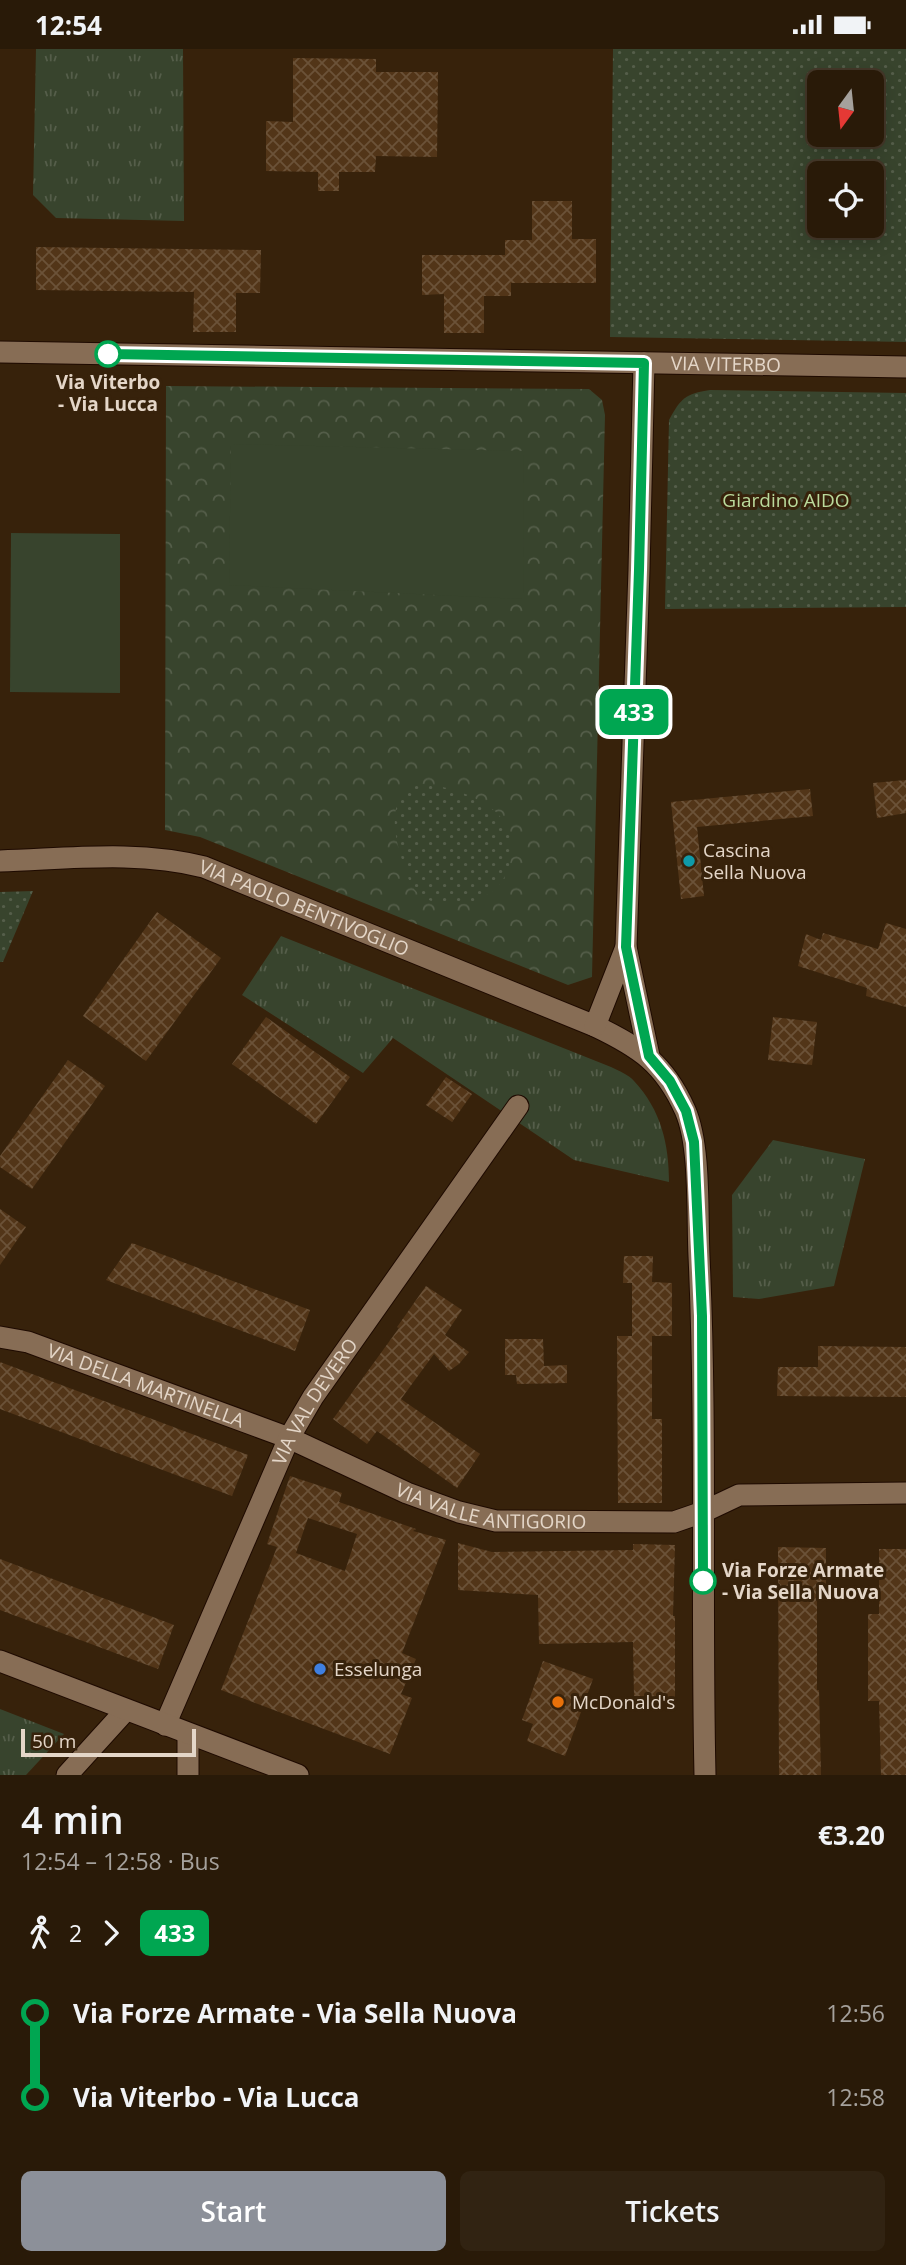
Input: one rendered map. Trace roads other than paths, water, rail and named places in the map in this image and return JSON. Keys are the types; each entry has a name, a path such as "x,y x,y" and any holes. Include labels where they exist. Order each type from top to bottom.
{"street":[{"name":"VIA VITERBO","path":"0,352 906,367"},
{"path":"644,363 626,947 649,1056 670,1081 686,1111 694,1142 702,1316 705,1775"},
{"name":"VIA PAOLO BENTIVOGLIO","path":"0,861 139,856 177,860 204,867 595,1026 649,1056"},
{"path":"595,1026 626,947"},
{"name":"VIA VAL DEVERO","path":"165,1725 289,1438 313,1397 518,1107"},
{"name":"VIA DELLA MARTINELLA","path":"0,1337 28,1342 289,1438"},
{"name":"VIA VALLE ANTIGORIO","path":"289,1438 407,1493 459,1512 496,1521 674,1522 703,1513 739,1495 906,1493"},
{"path":"0,1661 298,1775"},
{"path":"67,1775 126,1710"},
{"path":"188,1734 188,1775"}],"place":[{"name":"Via Viterbo - Via Lucca","path":"108,354"},
{"name":"Cascina Sella Nuova","path":"689,861"},
{"name":"Via Forze Armate - Via Sella Nuova","path":"703,1581"},
{"name":"Esselunga","path":"320,1669"},
{"name":"McDonald's","path":"558,1702"}],"park label":[{"name":"Giardino AIDO","path":"786,500"}]}
